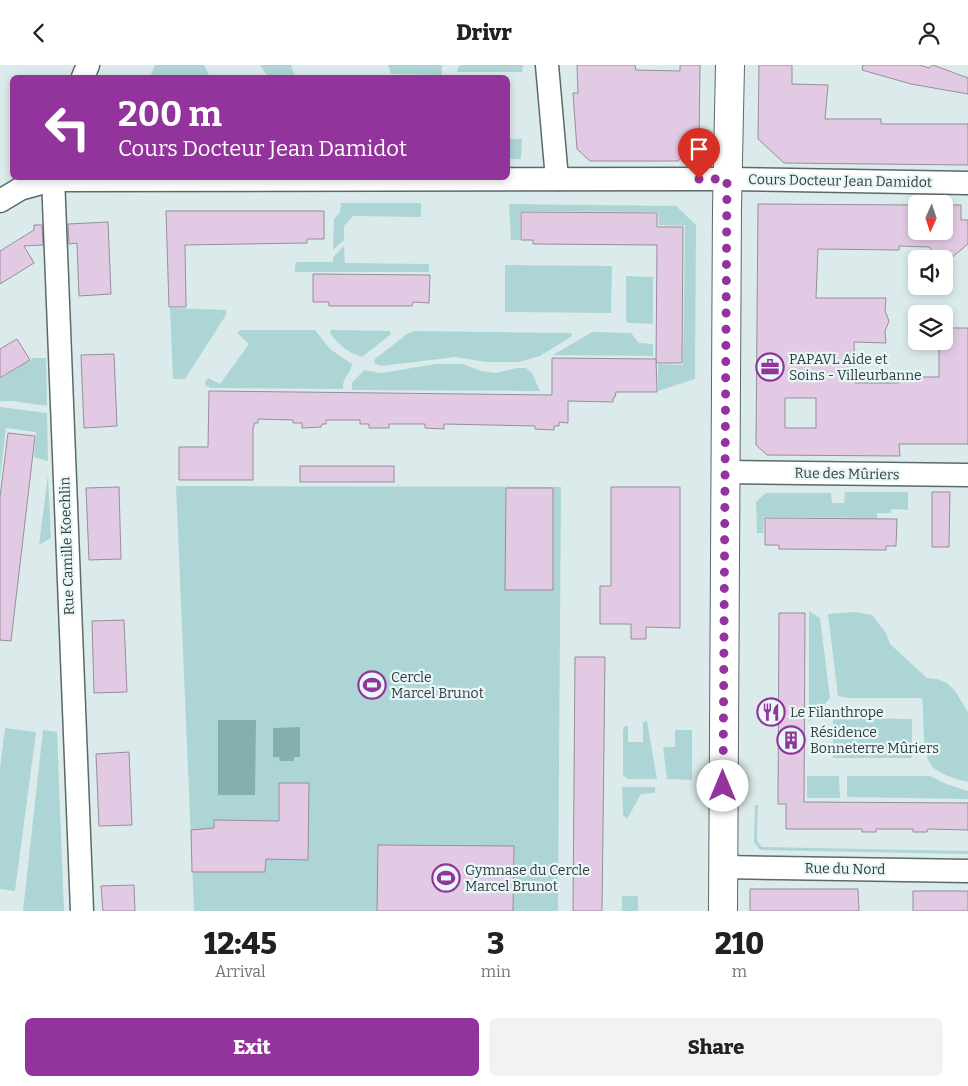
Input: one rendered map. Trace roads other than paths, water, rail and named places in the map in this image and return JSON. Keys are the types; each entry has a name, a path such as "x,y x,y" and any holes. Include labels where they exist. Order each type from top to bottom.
{"street":[{"path":"547,65 549,179"},
{"path":"723,911 727,179 730,65"},
{"name":"Cours Docteur Jean Damidot","path":"510,179 727,179 968,183"},
{"name":"Cours Docteur Jean Damidot","path":"0,201 20,189 49,180"},
{"name":"Rue Camille Koechlin","path":"52,180 82,911"},
{"name":"Rue des Mûriers","path":"726,472 968,475"},
{"name":"Rue du Nord","path":"723,867 968,871"}],"place":[{"name":"PAPAVL Aide et Soins - Villeurbanne","path":"770,367"},
{"name":"Cercle Marcel Brunot","path":"372,685"},
{"name":"Le Filanthrope","path":"771,712"},
{"name":"Résidence Bonneterre Mûriers","path":"791,740"},
{"name":"Gymnase du Cercle Marcel Brunot","path":"446,878"}]}
